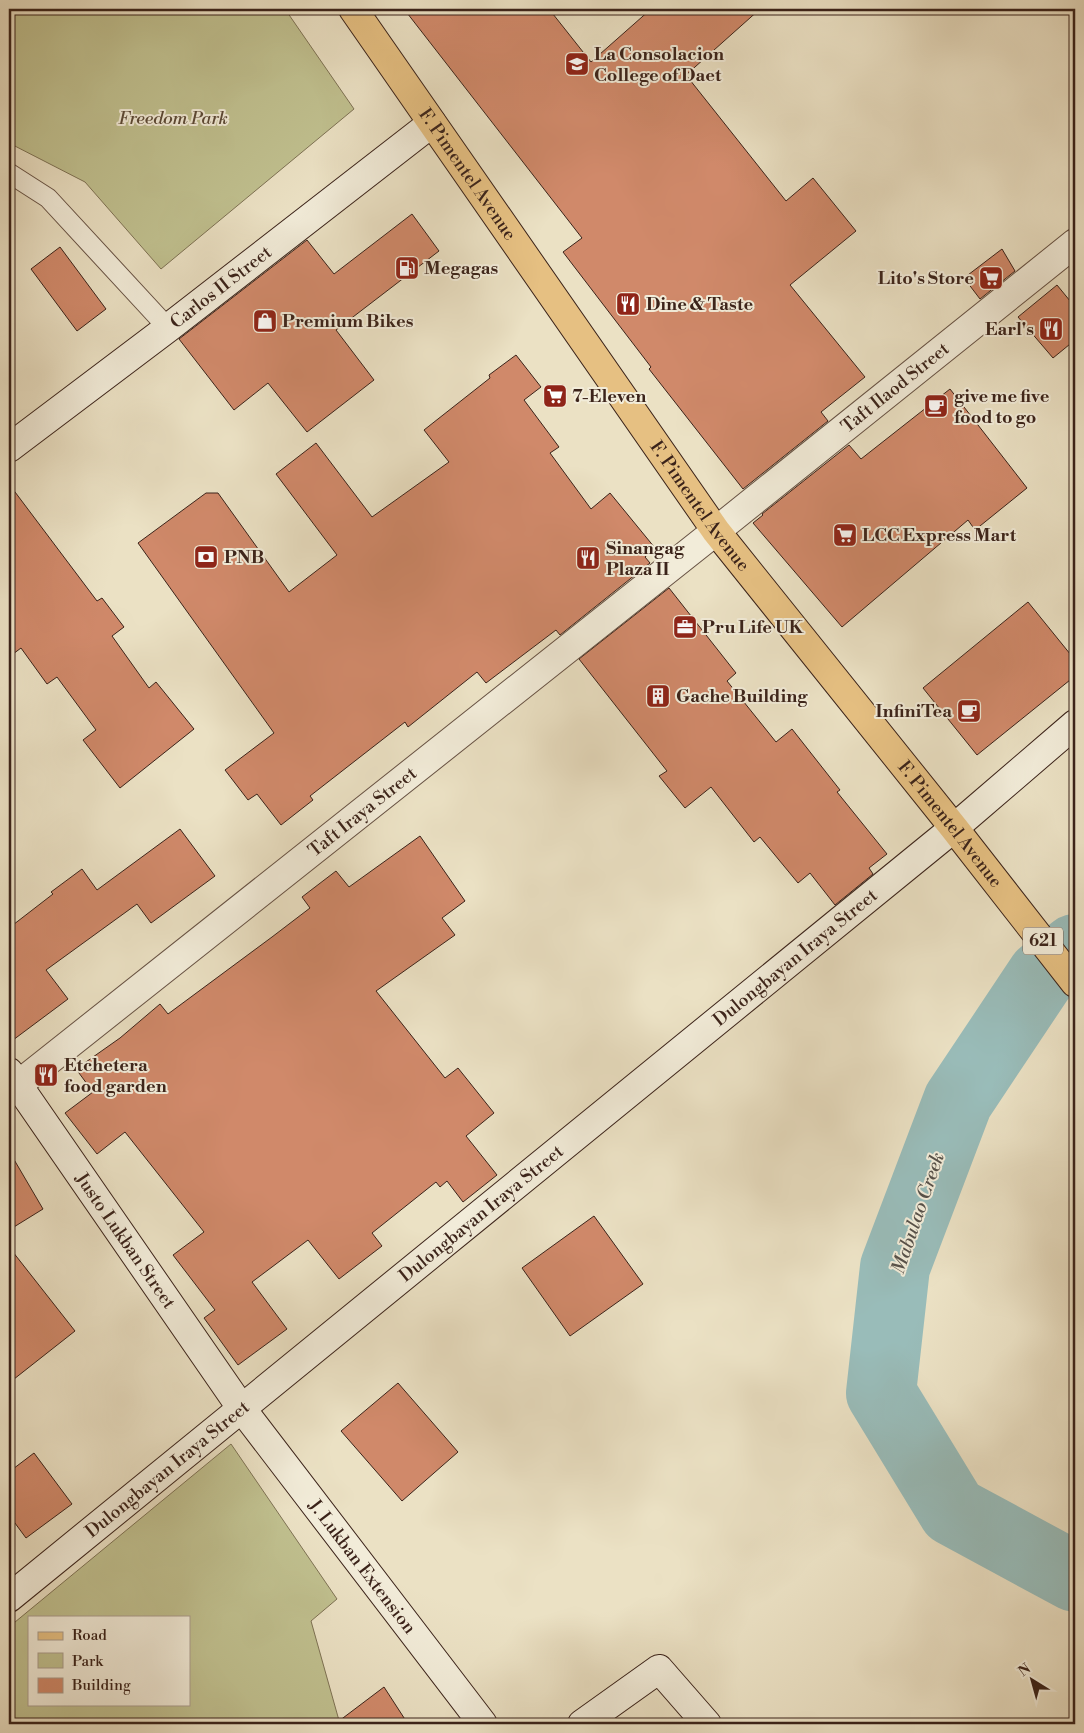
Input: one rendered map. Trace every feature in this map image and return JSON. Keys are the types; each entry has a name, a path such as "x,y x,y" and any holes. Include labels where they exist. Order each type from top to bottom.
{"main road":[{"name":"F. Pimentel Avenue","path":"353,9 716,531 1071,977"}],"street":[{"name":"Carlos II Street","path":"9,448 168,328 432,123"},
{"name":"Taft Ilaod Street","path":"716,531 1075,244"},
{"name":"Taft Iraya Street","path":"12,1083 716,531"},
{"name":"Dulongbayan Iraya Street","path":"9,1598 954,828 1075,724"},
{"name":"Justo Lukban Street","path":"12,1083 242,1408"},
{"name":"J. Lukban Extension","path":"242,1408 483,1724"},
{"path":"582,1724 659,1669 707,1724"}],"lane":[{"path":"9,173 48,198 168,328"}],"green space":[{"name":"Freedom Park","path":"9,9 285,9 354,109 161,269 85,182 9,143"},
{"path":"231,1444 337,1599 311,1621 340,1724 9,1724 9,1627"}],"building":[{"path":"404,9 549,9 591,62 651,9 760,9 686,75 786,201 813,178 856,231 790,285 865,377 821,412 828,421 743,489 649,369 651,367 563,252 582,238"},
{"name":"Premium Bikes","path":"412,214 439,251 336,330 374,380 307,432 268,383 234,410 179,339 307,240 334,274"},
{"path":"60,247 106,309 77,331 31,269"},
{"name":"Lito's Store","path":"1002,249 1015,271 980,299 964,278"},
{"name":"Earl's","path":"1057,285 1075,307 1075,340 1053,358 1018,317"},
{"path":"516,355 541,387 524,400 559,447 550,453 591,509 610,493 655,548 645,557 650,563 560,635 556,630 486,683 477,672 408,727 405,722 310,796 313,800 281,825 257,794 248,800 225,770 274,733 138,543 206,493 218,493 289,592 337,555 276,474 316,443 372,517 449,462 424,430 490,378 489,375"},
{"path":"950,389 1027,488 975,530 968,520 842,627 753,523 849,445 861,459"},
{"path":"9,484 97,601 102,598 124,627 112,636 149,688 156,682 194,729 120,788 83,740 96,730 57,677 47,684 21,648 9,657"},
{"path":"669,588 736,673 727,681 776,742 792,729 840,790 837,792 887,854 869,868 873,874 835,905 810,873 798,883 760,837 754,842 711,787 685,808 659,776 667,771 579,659"},
{"path":"1028,602 1075,660 1075,676 977,755 923,688"},
{"path":"180,829 215,876 151,923 137,904 46,970 68,999 9,1043 9,928 53,894 51,892 82,869 97,890"},
{"path":"420,836 465,901 442,918 455,935 376,991 445,1078 458,1068 494,1113 466,1136 497,1175 463,1202 447,1181 440,1187 436,1182 372,1233 382,1246 339,1279 308,1240 252,1282 287,1329 238,1365 204,1318 215,1310 173,1255 204,1232 125,1132 97,1154 65,1113 93,1092 76,1069 120,1038 160,1004 168,1014 272,937 310,908 302,897 336,871 349,887"},
{"path":"9,1151 43,1209 9,1230"},
{"path":"594,1216 643,1284 570,1336 522,1268"},
{"path":"9,1247 75,1331 9,1383"},
{"path":"398,1383 458,1452 402,1501 341,1431"},
{"path":"34,1453 72,1504 26,1538 9,1515 9,1472"},
{"path":"384,1687 408,1724 335,1724"}],"waterway":[{"name":"Mabulao Creek","path":"1075,949 1042,975 958,1101 895,1267 881,1393 953,1511 1075,1577"}],"place":[{"name":"La Consolacion College of Daet","path":"577,64"},
{"name":"Megagas","path":"407,268"},
{"name":"Lito's Store","path":"991,278"},
{"name":"Dine & Taste","path":"628,304"},
{"name":"Premium Bikes","path":"265,321"},
{"name":"Earl's","path":"1051,329"},
{"name":"7-Eleven","path":"555,396"},
{"name":"give me five food to go","path":"936,406"},
{"name":"LCC Express Mart","path":"845,535"},
{"name":"PNB","path":"206,557"},
{"name":"Sinangag Plaza II","path":"588,558"},
{"name":"Pru Life UK","path":"685,627"},
{"name":"Gache Building","path":"658,696"},
{"name":"InfiniTea","path":"969,711"},
{"name":"Etchetera food garden","path":"46,1075"}]}
